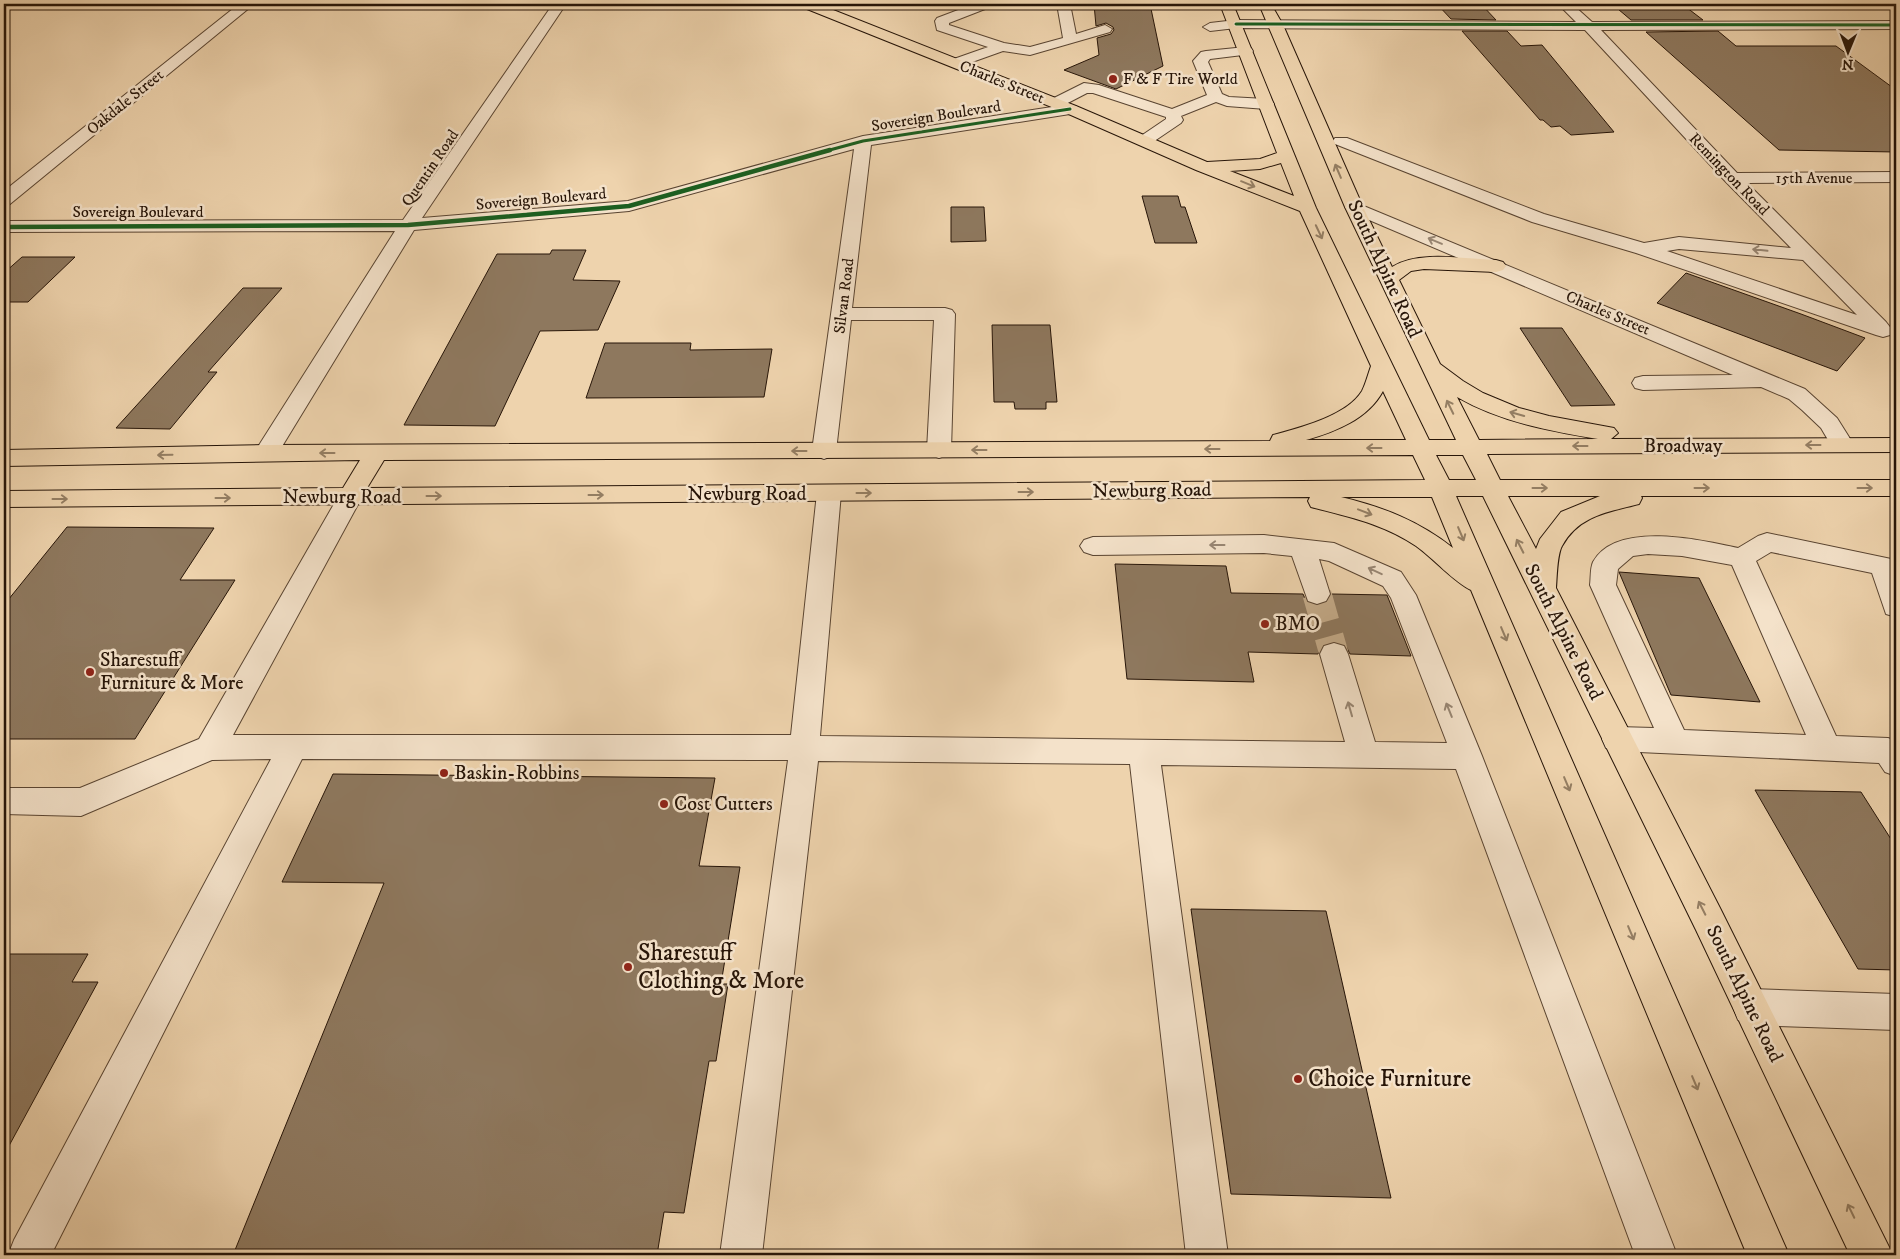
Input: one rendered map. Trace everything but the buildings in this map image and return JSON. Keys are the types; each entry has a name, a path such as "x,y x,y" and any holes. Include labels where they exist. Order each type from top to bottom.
{"main road":[{"name":"Charles Street","path":"807,4 1063,106 1202,166 1307,208"},
{"path":"1227,4 1307,208 1382,366 1423,447 1768,1255"},
{"name":"South Alpine Road","path":"1265,4 1276,24 1354,207 1430,367 1751,1007 1872,1255"},
{"path":"1202,166 1261,164 1276,161 1286,154"},
{"path":"1388,278 1405,267 1424,264 1496,266"},
{"path":"1252,448 1299,435 1344,417 1369,397 1382,366"},
{"path":"1430,367 1459,389 1502,410 1549,423 1610,434 1720,446"},
{"name":"Broadway","path":"1470,447 1896,445"},
{"name":"Newburg Road","path":"4,458 266,453 1470,447"},
{"path":"350,497 376,453"},
{"name":"Newburg Road","path":"4,499 1491,488"},
{"name":"Broadway","path":"1491,488 1896,488"},
{"path":"1542,590 1548,545 1570,518 1604,503 1672,488"},
{"path":"1267,490 1357,509 1406,528 1444,553 1485,589"}],"street":[{"name":"Oakdale Street","path":"4,200 247,4"},
{"name":"Quentin Road","path":"266,453 408,225 559,4"},
{"path":"982,4 942,22 942,27 1002,48 1030,51 1104,29"},
{"path":"1063,4 1070,40"},
{"name":"Remington Road","path":"1564,4 1589,26 1732,178 1890,337"},
{"path":"1210,27 1236,24 1896,25"},
{"path":"956,63 1002,48"},
{"path":"1216,97 1200,61 1206,56 1246,51"},
{"name":"Sovereign Boulevard","path":"4,227 408,225 629,206 863,141 1063,106 1084,88 1094,88 1172,114"},
{"path":"1144,141 1175,120 1172,114 1216,97 1227,101 1266,104"},
{"name":"Silvan Road","path":"824,451 863,141"},
{"path":"1341,141 1538,218 1643,249 1890,337"},
{"name":"15th Avenue","path":"1732,178 1896,177"},
{"name":"Charles Street","path":"1354,207 1768,380 1797,394 1819,412 1840,439 1842,445"},
{"path":"1643,249 1680,243 1808,255"},
{"path":"842,314 945,314 939,450"},
{"path":"1643,383 1768,380"},
{"path":"741,1255 804,748 829,493"},
{"path":"210,748 350,497"},
{"path":"1675,742 1603,585 1605,565 1625,549 1658,544 1706,550 1742,558 1767,542 1890,568 1896,607"},
{"path":"1093,546 1264,544 1334,552 1392,578 1403,595 1467,756 1656,1255"},
{"path":"1303,549 1317,594"},
{"path":"1742,558 1827,749"},
{"path":"1334,654 1364,755"},
{"path":"1617,739 1827,749 1894,755"},
{"path":"29,1255 293,746"},
{"path":"4,801 81,802 210,748 293,746 804,748 1467,756"},
{"path":"1144,752 1208,1255"},
{"path":"1751,1007 1896,1012"}],"tunnel":[{"path":"1317,594 1334,654"}],"cycle path":[{"path":"1236,24 1896,25"},
{"path":"4,227 408,225 629,206 863,141 1070,109"}],"place":[{"name":"F & F Tire World","path":"1113,79"},
{"name":"BMO","path":"1265,624"},
{"name":"Sharestuff Furniture & More","path":"90,672"},
{"name":"Baskin-Robbins","path":"444,773"},
{"name":"Cost Cutters","path":"664,804"},
{"name":"Sharestuff Clothing & More","path":"628,967"},
{"name":"Choice Furniture","path":"1298,1079"}]}
